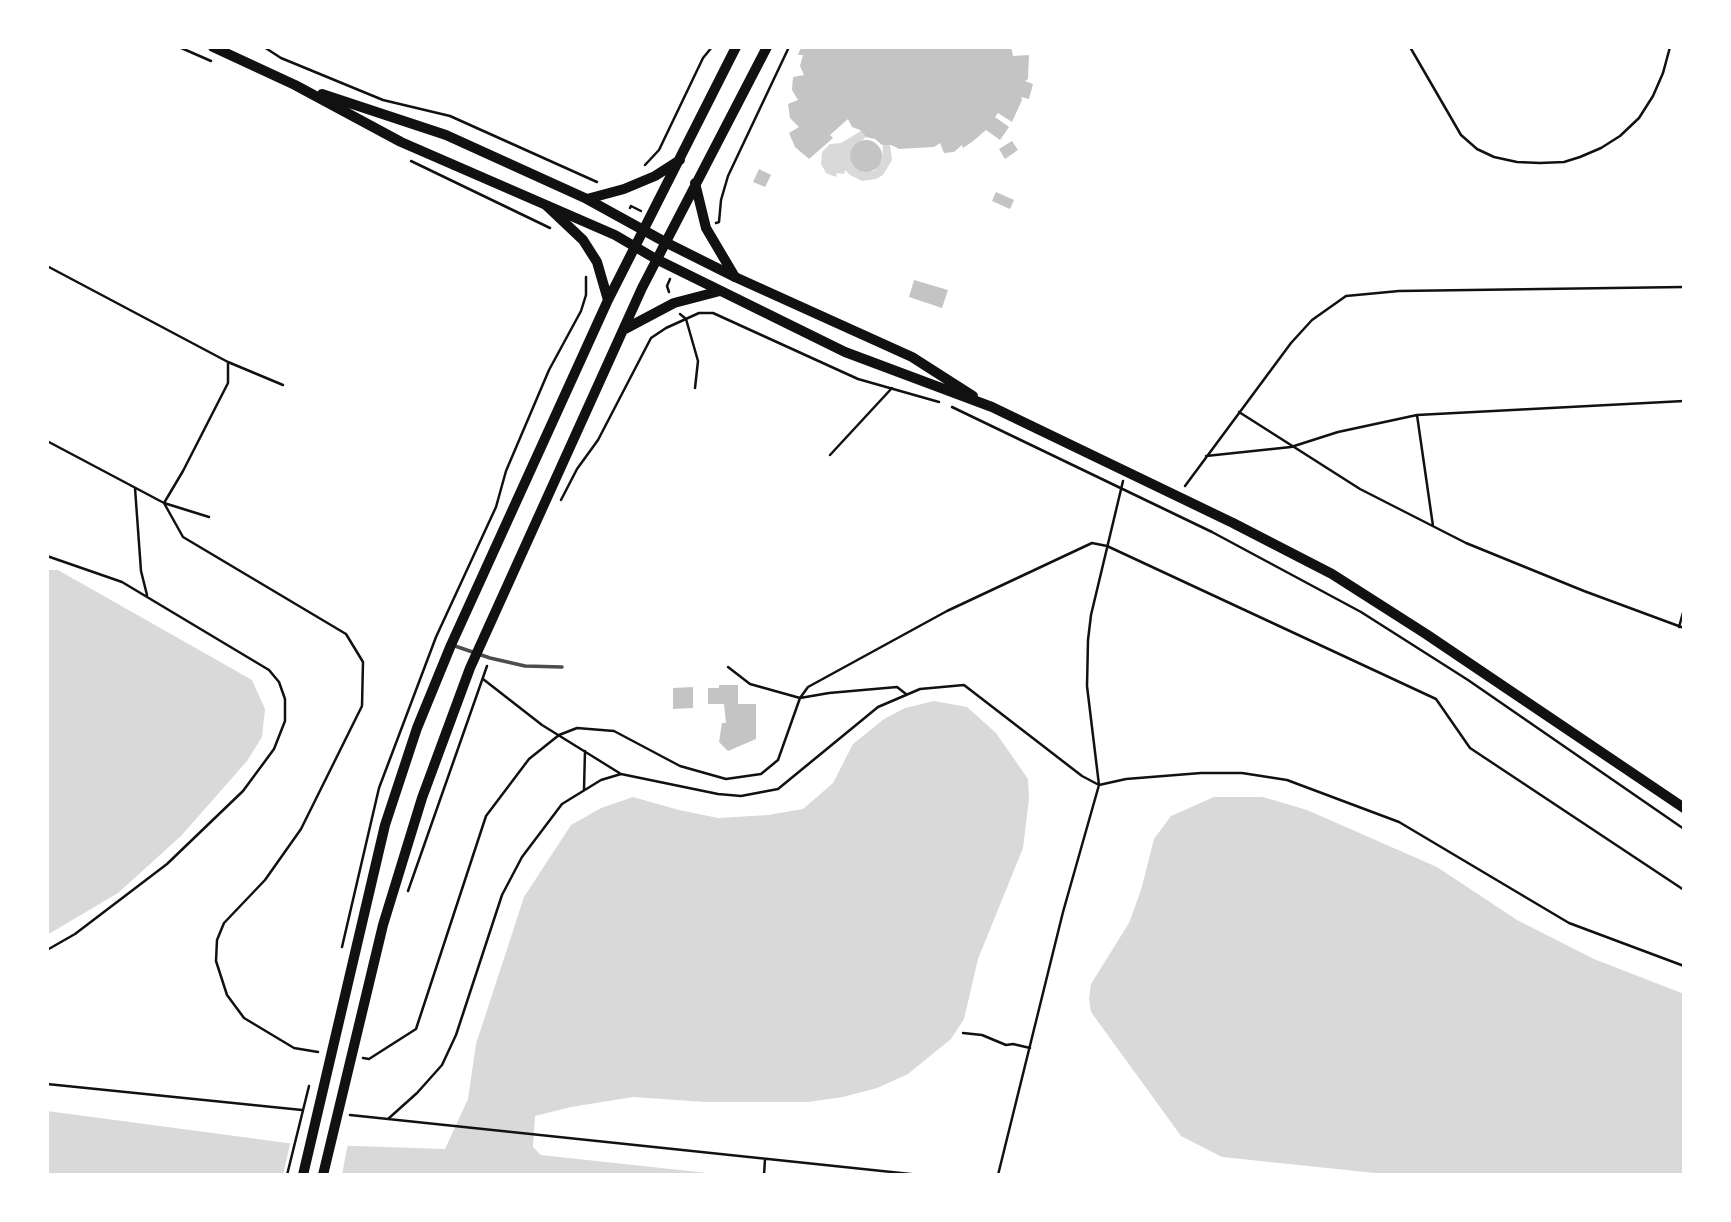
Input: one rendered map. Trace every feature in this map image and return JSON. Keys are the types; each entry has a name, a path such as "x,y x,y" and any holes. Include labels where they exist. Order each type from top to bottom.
{"main road":[{"path":"213,47 295,85 401,142 615,236 656,260 845,352 992,407 1178,496 1332,575 1426,634 1684,808"},
{"path":"303,1175 384,825 417,728 451,645 608,300 736,47"},
{"path":"323,1175 383,925 422,798 477,653 656,260 767,47"},
{"path":"295,85 446,135 587,199 665,243 912,357 992,407"},
{"path":"587,199 624,189 655,176 680,160"},
{"path":"695,183 706,228 735,277"},
{"path":"547,206 583,240 597,262 608,300"},
{"path":"625,329 674,303 720,291"}],"lane":[{"path":"451,645 525,666 562,667"}],"path":[{"path":"264,47 281,58 383,100 450,116 564,169 606,184"},
{"path":"644,167 659,150 712,47"},
{"path":"706,228 719,222 720,200 728,176 789,47"},
{"path":"1410,47 1461,135 1477,149 1494,157 1540,163 1564,162 1580,157 1620,136 1639,118 1653,96 1670,47"},
{"path":"624,189 631,206"},
{"path":"47,266 228,362 283,385"},
{"path":"1169,512 1206,456 1305,327 1346,296 1399,291 1684,287"},
{"path":"560,504 577,469 598,440 645,347 658,333 699,313 713,313 858,379 947,404 1169,512 1361,612 1468,680 1684,829"},
{"path":"686,319 698,362 695,388"},
{"path":"164,503 228,383 228,362"},
{"path":"830,455 893,387"},
{"path":"1206,456 1291,447 1338,432 1417,415 1684,401"},
{"path":"1239,412 1360,489 1478,548 1681,627 1684,609"},
{"path":"1417,415 1433,526"},
{"path":"47,441 164,503 209,517"},
{"path":"998,1175 1063,912 1099,785 1087,686 1088,640 1107,546 1127,472"},
{"path":"135,488 141,571 148,597"},
{"path":"164,503 183,537 346,634 363,662 362,706 301,829 265,880 224,923 217,940 216,961 227,995 244,1018 294,1048 318,1053 320,1041"},
{"path":"356,1057 369,1059 416,1029 486,816 529,760 559,735 578,728 614,731 680,766 726,779 761,775 778,760 800,698 808,687 947,611 1092,543 1107,546 1436,699 1470,748 1684,890"},
{"path":"47,556 122,582 148,597 269,670 279,682 285,699 285,721 274,749 243,791 167,864 75,934 47,950"},
{"path":"408,890 490,658"},
{"path":"728,667 750,684 800,698 897,687 906,695"},
{"path":"482,678 542,726 621,774 718,794 741,796 778,789 878,707 920,689 964,685 1082,776 1099,785 1126,779 1201,773 1242,773 1287,780 1399,822 1569,923 1684,966"},
{"path":"584,789 585,751"},
{"path":"387,1119 417,1093 442,1065 456,1035 502,895 522,857 562,804 601,780 621,774"},
{"path":"962,1033 982,1035 1006,1045 1030,1048"},
{"path":"287,1175 310,1082"},
{"path":"47,1084 306,1111"},
{"path":"347,1115 920,1175"},
{"path":"764,1175 765,1159"}],"shaded area":[{"path":"861,131 866,137 852,148 852,165 863,172 874,171 882,160 883,145 890,145 892,160 883,175 862,181 845,170 844,174 837,173 836,177 826,173 821,164 822,152 830,144 841,143"},
{"path":"47,570 58,570 252,680 265,709 262,737 247,761 181,836 118,893 47,935"},
{"path":"934,701 967,707 996,733 1028,779 1029,799 1023,848 978,959 964,1019 951,1039 908,1074 877,1088 843,1097 808,1102 705,1102 633,1097 535,1116 533,1147 541,1155 726,1175 47,1175 47,1111 295,1144 445,1149 468,1099 476,1044 524,897 571,825 601,808 633,797 718,818 768,815 803,809 833,783 853,744 884,719 905,708"},
{"path":"1214,797 1263,797 1307,810 1437,867 1517,920 1594,959 1684,994 1684,1175 1394,1175 1222,1157 1181,1136 1091,1012 1089,999 1091,984 1129,923 1154,839 1171,816"}],"pier":[{"path":"291,1140 348,1143 342,1175 283,1175"}],"building":[{"path":"801,47 1011,47 1013,56 1029,55 1028,79 1025,81 1033,84 1029,99 1021,97 1012,122 998,113 995,117 1009,127 1000,140 986,130 954,152 944,153 940,143 934,147 899,149 866,137 860,130 852,127 848,119 830,135 833,138 809,159 795,147 789,133 799,127 790,118 788,104 798,100 792,90 793,77 804,75 800,66 803,55 798,55"},
{"path":"866,140 878,144 882,156 878,168 866,172 854,168 850,156 854,144"},
{"path":"1012,141 1018,150 1005,159 999,149"},
{"path":"759,169 771,175 765,187 753,182"},
{"path":"996,192 1014,200 1010,209 992,201"},
{"path":"914,280 948,290 942,308 909,297"},
{"path":"719,685 738,685 738,704 756,704 756,739 728,751 719,742 722,723 726,723 724,704 708,704 708,688 719,688"},
{"path":"693,687 693,708 673,709 673,688"}]}
